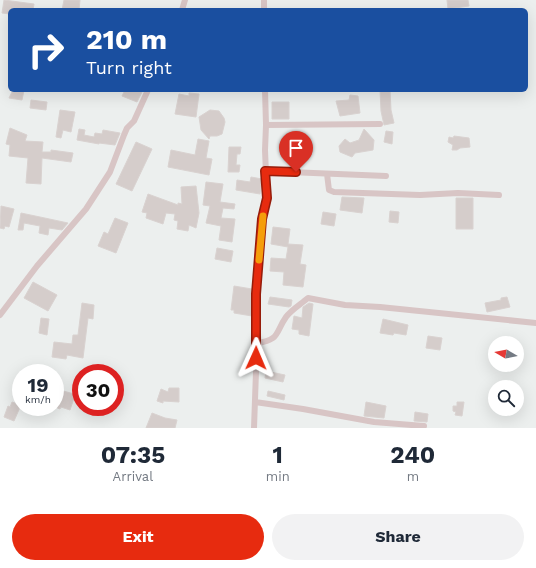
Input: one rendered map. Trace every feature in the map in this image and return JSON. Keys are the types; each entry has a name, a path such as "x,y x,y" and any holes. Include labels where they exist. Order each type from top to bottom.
{"street":[{"path":"0,315 37,266 86,209 110,172 127,128 134,121 147,92"},
{"path":"254,428 257,343 256,294 262,219 267,198 265,171 265,92"},
{"path":"266,125 380,124"},
{"path":"265,171 386,176"},
{"path":"327,174 328,188 334,192 420,194 458,193 499,195"},
{"path":"257,343 268,341 278,334 286,316 308,298 345,305 380,307 536,323"},
{"path":"255,402 388,426 424,426"}],"building":[{"path":"4,0 34,4 33,8 8,8 8,14 2,13"},
{"path":"64,0 80,0 79,8 62,8"},
{"path":"447,0 468,0 469,6 448,8"},
{"path":"12,92 24,92 22,100 9,98"},
{"path":"124,92 142,92 137,102 122,96"},
{"path":"380,92 390,92 391,110 394,123 384,125 381,111"},
{"path":"189,93 199,94 196,117 175,114 179,94 189,96"},
{"path":"350,95 358,96 360,113 340,116 336,101 349,100"},
{"path":"31,100 47,102 46,110 30,108"},
{"path":"272,102 289,102 289,119 272,119"},
{"path":"60,110 75,112 71,132 63,130 61,138 56,137"},
{"path":"210,110 219,111 225,122 222,134 210,136 209,139 201,130 199,117"},
{"path":"10,128 27,135 25,141 43,142 42,152 51,152 51,150 73,153 71,162 42,158 41,184 26,183 28,158 9,156 10,145 6,144"},
{"path":"79,129 85,130 84,135 94,137 95,133 102,134 103,130 120,133 115,145 99,144 77,140"},
{"path":"364,129 374,140 373,150 355,153 352,157 340,152 339,146 345,139 350,143 359,140"},
{"path":"386,131 393,132 392,144 384,142"},
{"path":"454,136 469,138 470,147 452,150 453,145 448,142 449,137 453,138"},
{"path":"198,139 209,141 206,158 212,159 209,175 168,167 171,150 195,155"},
{"path":"136,142 152,149 132,191 116,184"},
{"path":"229,147 241,147 240,154 237,154 236,165 240,165 239,172 228,172"},
{"path":"251,177 262,179 260,194 236,190 237,180 250,182"},
{"path":"206,182 223,184 220,202 235,204 234,209 223,208 221,218 235,219 232,242 219,240 221,226 206,223 210,206 203,205"},
{"path":"196,186 199,213 196,228 189,225 188,231 177,229 178,221 174,220 175,214 166,213 163,224 146,218 147,213 142,212 148,194 178,205 178,203 182,204 181,187"},
{"path":"342,197 364,198 362,213 340,210"},
{"path":"456,198 473,198 473,229 456,229"},
{"path":"1,206 14,209 9,227 5,226 4,229 0,228"},
{"path":"390,211 399,212 398,223 389,222"},
{"path":"323,212 336,214 334,226 321,224"},
{"path":"21,213 68,223 62,230 49,228 48,235 39,233 40,226 24,223 23,230 18,230"},
{"path":"115,218 128,223 116,253 98,246 104,232 108,234"},
{"path":"273,227 290,229 288,244 303,245 300,264 306,265 303,287 283,285 284,272 270,271 271,258 286,259 288,247 271,244"},
{"path":"217,248 233,251 231,262 215,259"},
{"path":"33,282 57,295 48,311 24,298"},
{"path":"234,286 252,289 252,316 234,313 234,310 231,310"},
{"path":"270,297 292,300 291,306 268,304"},
{"path":"507,297 510,307 487,312 485,303 501,300 501,298"},
{"path":"82,303 94,305 93,319 88,318 83,358 67,355 66,359 52,357 54,342 72,344 73,335 78,335"},
{"path":"309,303 313,304 309,336 299,334 299,330 292,329 294,316 302,318 303,307"},
{"path":"41,318 49,319 47,335 39,333"},
{"path":"383,319 408,325 406,335 380,333"},
{"path":"428,336 442,338 440,350 426,348"},
{"path":"266,371 285,375 283,382 265,378"},
{"path":"169,388 179,388 179,402 163,401 163,403 157,401 161,389 168,392"},
{"path":"64,391 72,393 72,404 70,410 64,408"},
{"path":"268,391 285,395 284,400 267,396"},
{"path":"12,402 12,416 16,416 14,421 4,417 8,406 10,407"},
{"path":"366,402 386,406 384,418 364,416"},
{"path":"457,402 464,402 462,416 455,415 456,412 453,411 453,406 457,406"},
{"path":"415,412 428,414 427,422 414,421"},
{"path":"152,413 165,418 177,420 175,428 146,428"}],"slow traffic":[{"path":"259,260 263,216"}],"route":[{"path":"256,358 256,294 262,219 267,198 265,171 296,172"}]}
